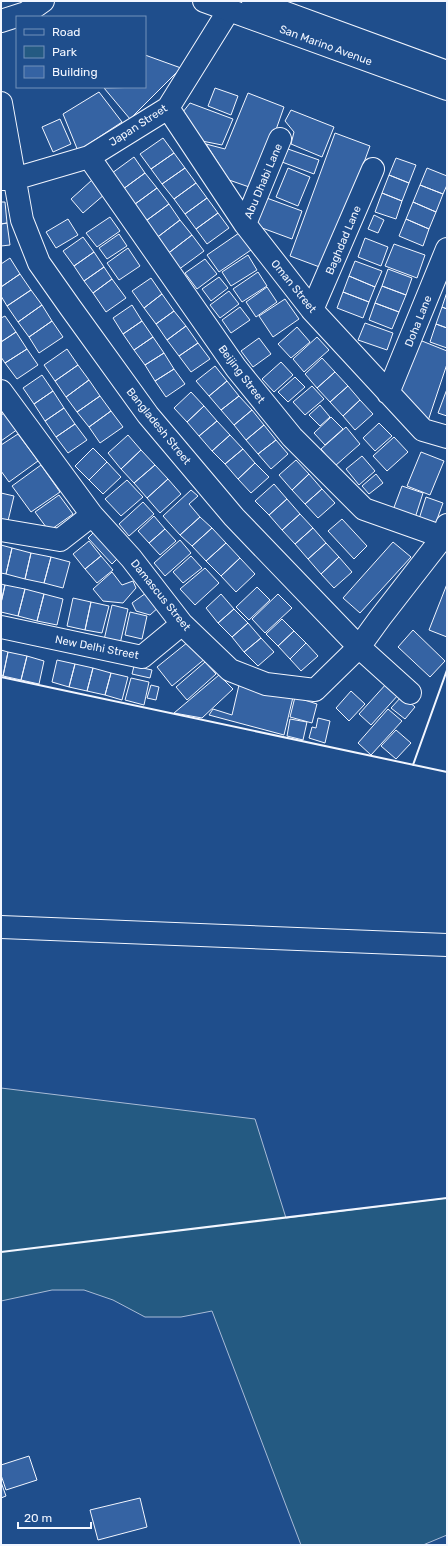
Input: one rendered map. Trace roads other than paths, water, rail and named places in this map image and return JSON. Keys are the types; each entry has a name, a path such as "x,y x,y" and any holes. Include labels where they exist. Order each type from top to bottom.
{"street":[{"path":"17,16 26,13 44,1"},
{"name":"San Marino Avenue","path":"204,1 447,89"},
{"name":"San Marino Avenue","path":"253,1 447,72"},
{"name":"Japan Street","path":"8,179 89,157 168,108 229,10"},
{"path":"1,21 16,16"},
{"name":"Bangladesh Street","path":"1,103 8,179 39,263 148,415 234,517 359,647 410,693"},
{"name":"Oman Street","path":"168,108 245,224 312,310 423,430 447,437"},
{"name":"Abu Dhabi Lane","path":"245,224 280,139"},
{"name":"Beijing Street","path":"89,157 236,368 292,437 364,509 445,531"},
{"name":"Baghdad Lane","path":"312,310 373,169"},
{"name":"Doha Lane","path":"388,393 447,249"},
{"name":"Damascus Street","path":"1,392 92,515 131,558 182,624 230,670 266,684 315,690 359,647 445,531"},
{"path":"1,530 60,540 92,515"},
{"name":"New Delhi Street","path":"1,627 142,657 182,624"},
{"path":"1,927 447,945"}]}
